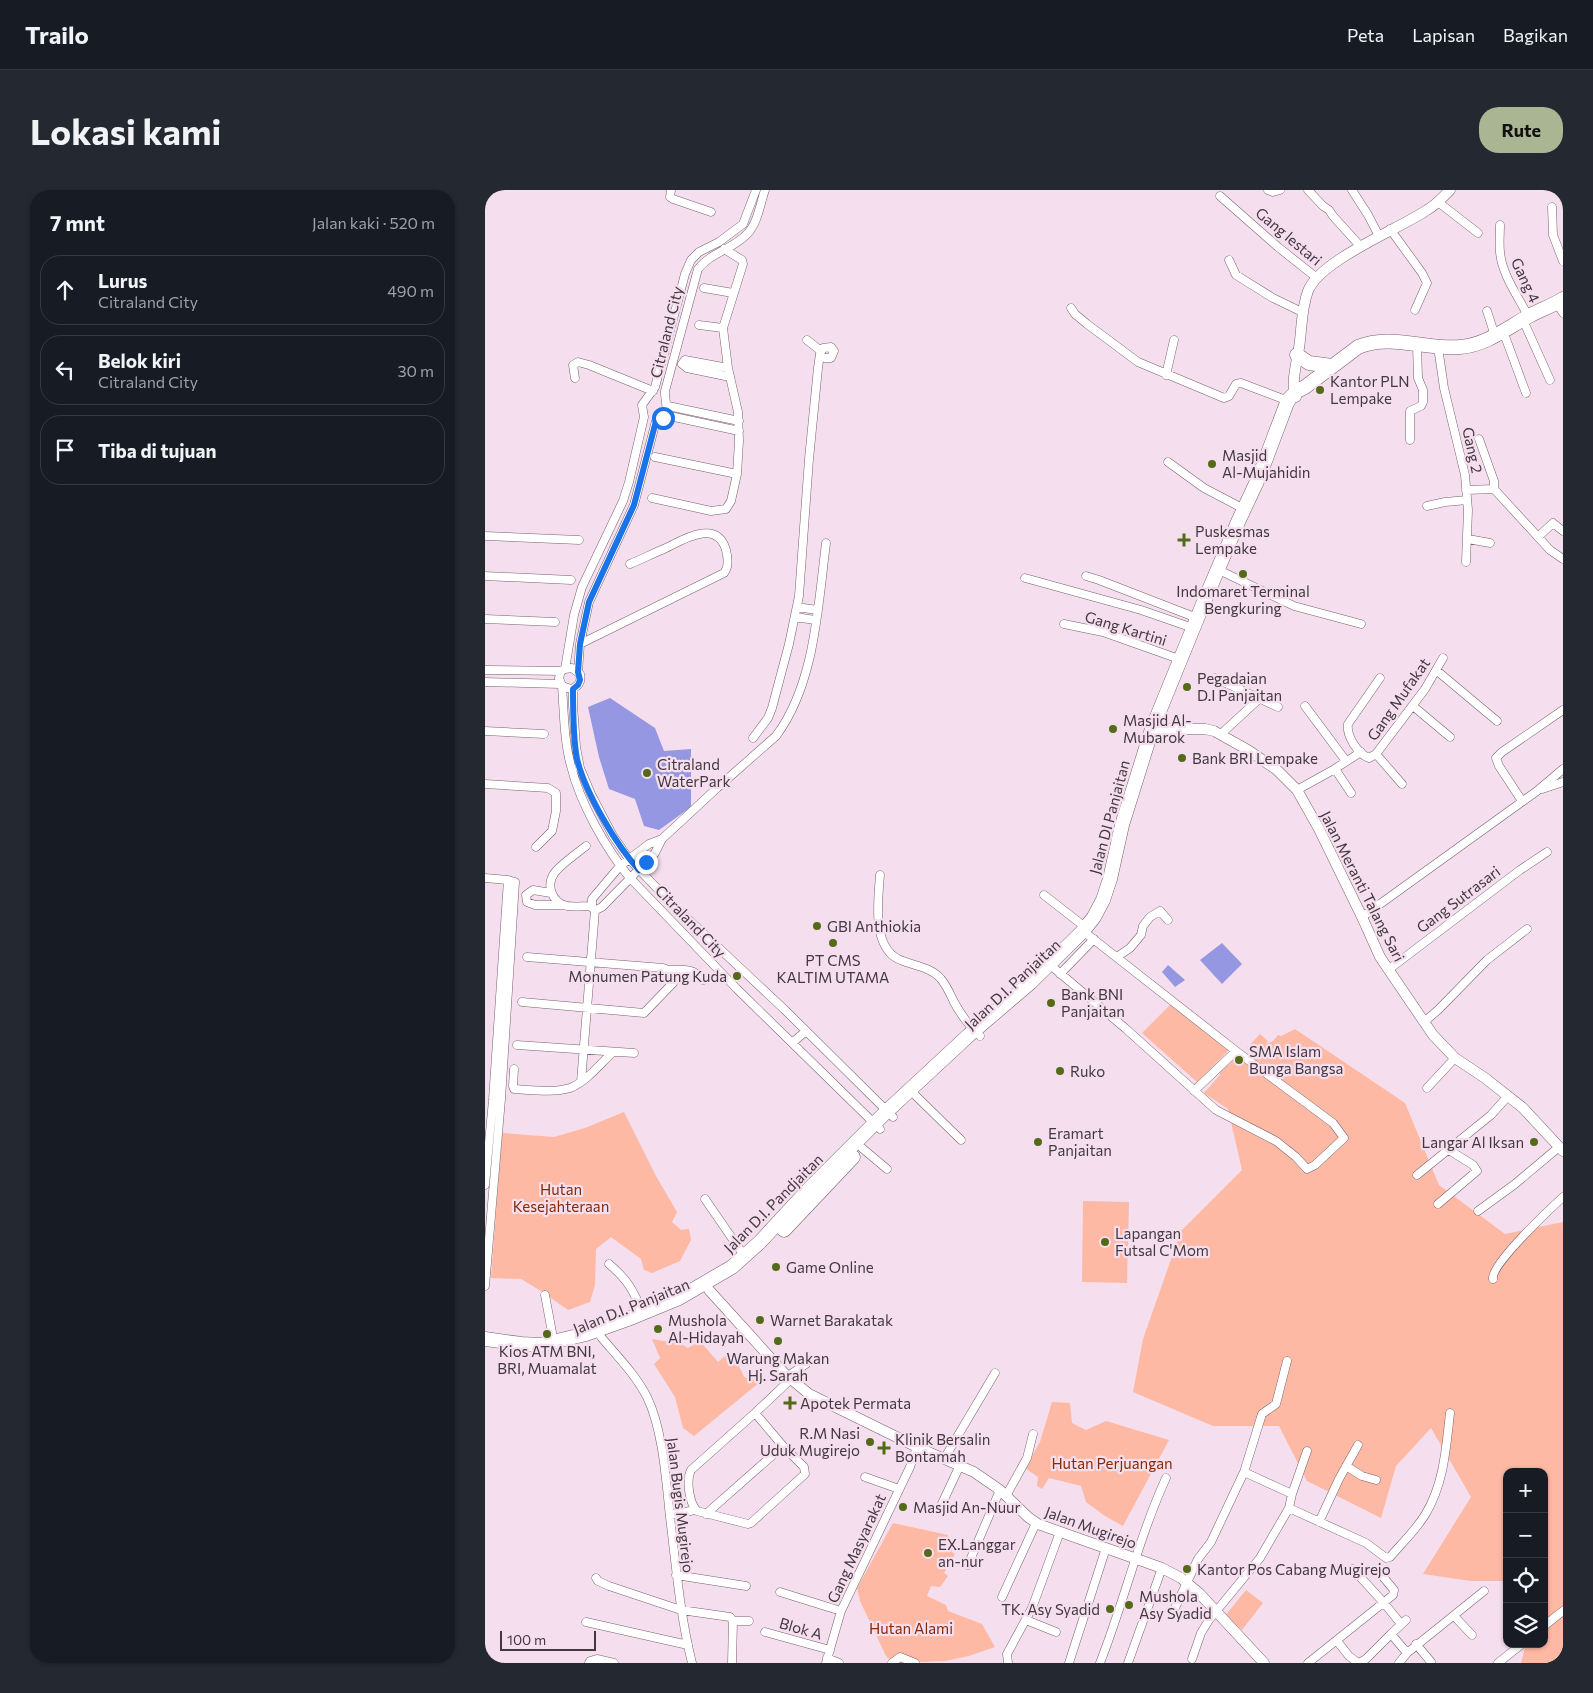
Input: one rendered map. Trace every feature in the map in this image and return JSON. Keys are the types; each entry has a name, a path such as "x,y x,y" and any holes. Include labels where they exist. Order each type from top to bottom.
{"highway":[{"path":"1156,729 1207,606 1225,573 1265,481 1296,397 1332,366 1368,342 1380,340 1438,347 1468,346 1499,333 1526,318 1561,305"},
{"path":"1297,355 1309,363 1332,366"},
{"name":"Jalan DI Panjaitan","path":"878,1126 1031,982 1088,933 1107,887 1122,825 1179,659 1195,623 1207,606 1244,509 1296,397"},
{"name":"Jalan D.I. Panjaitan","path":"890,1114 916,1096 977,1033 1057,972 1076,952 1088,933"},
{"name":"Jalan D.I. Panjaitan","path":"485,1346 545,1353 589,1342 682,1305 706,1287 738,1274 757,1259 862,1148 878,1126"},
{"name":"Jalan D.I. Pandjaitan","path":"485,1339 540,1345 554,1342 592,1332 706,1287 760,1242 810,1188 878,1126"}],"street":[{"path":"671,190 671,197 673,199 711,212"},
{"name":"Citraland City","path":"665,415 665,390 695,276 704,261 743,238 749,232 754,224 756,190"},
{"name":"Citraland City","path":"765,190 743,224 699,252 691,260 685,274 651,394 643,405 644,417 629,482 623,501 582,586 563,670 559,678 568,750 574,778 587,811 620,866 737,989 878,1126"},
{"path":"1268,190 1273,192 1280,190"},
{"path":"1308,190 1329,210 1361,247"},
{"path":"1352,190 1379,236"},
{"path":"1071,308 1087,324 1138,362 1224,398 1229,396 1236,384 1241,383 1296,397 1297,355 1302,312 1308,290 1317,278 1339,260 1390,229 1428,210 1450,190"},
{"name":"Gang lestari","path":"1220,196 1317,278"},
{"path":"1438,202 1478,233"},
{"path":"1552,207 1553,235 1563,261"},
{"name":"Gang 4","path":"1500,224 1502,264 1526,318 1550,380"},
{"path":"1390,229 1422,273 1427,283 1415,310"},
{"path":"652,498 711,511 726,509 731,501 739,457 739,421 728,368 723,328 733,292 741,273 742,260 724,249"},
{"path":"1229,260 1236,275 1273,298 1302,312"},
{"path":"704,288 733,292"},
{"path":"1487,311 1526,393"},
{"path":"699,325 723,328"},
{"path":"753,738 768,718 772,708 797,607 812,424 821,353 807,340"},
{"path":"1166,375 1174,340"},
{"path":"1410,440 1410,411 1421,406 1423,402 1423,390 1418,378 1417,345"},
{"name":"Gang 2","path":"1438,347 1444,388 1463,464 1467,500 1468,539 1466,562"},
{"path":"728,368 685,360 682,364 687,368 730,377"},
{"path":"575,378 573,365 578,362 659,396 666,403 739,421"},
{"path":"644,417 656,421 665,415 739,431"},
{"name":"Citraland City","path":"656,421 634,505 589,602 583,629 578,672 580,680 573,689 576,747 580,768 613,836 629,859 694,925 890,1114"},
{"path":"1479,439 1494,481 1494,489 1538,538 1563,559"},
{"path":"655,457 737,474"},
{"path":"1168,462 1204,488 1244,509"},
{"path":"1466,490 1494,489"},
{"path":"1427,506 1467,500"},
{"path":"1538,538 1553,524 1563,531"},
{"path":"580,644 724,573 727,569 728,561 726,551 720,539 714,535 703,533 691,536 630,564"},
{"path":"485,536 579,540"},
{"path":"1468,539 1490,544"},
{"path":"564,905 551,893 533,890 526,895 527,902 535,905 602,907 639,870 659,847 663,839 776,736 800,694 806,674 826,543"},
{"path":"1225,573 1294,606 1361,624"},
{"path":"485,576 571,580"},
{"path":"1086,576 1195,623"},
{"path":"1025,578 1195,623"},
{"path":"797,607 817,610"},
{"path":"795,618 815,620"},
{"path":"485,619 555,622"},
{"name":"Gang Kartini","path":"1064,624 1103,632 1179,659"},
{"path":"572,627 583,629"},
{"name":"Gang Mufakat","path":"1297,790 1361,752 1369,758 1376,754 1413,706 1443,658"},
{"path":"485,670 534,671 572,668 578,672"},
{"path":"1436,670 1497,721"},
{"path":"533,684 534,671"},
{"path":"1215,678 1278,707"},
{"path":"1361,752 1349,736 1347,724 1380,678"},
{"path":"485,682 561,685 568,690 573,689"},
{"path":"1221,734 1259,699"},
{"path":"1305,706 1347,761"},
{"path":"1413,706 1450,737"},
{"path":"1522,800 1499,766 1496,758 1501,752 1563,710"},
{"name":"Jalan Meranti Talang Sari","path":"1156,729 1205,729 1221,734 1277,770 1297,790 1319,829 1380,957 1424,1022 1441,1045 1455,1058 1530,1114 1561,1149"},
{"path":"485,730 544,734"},
{"path":"1376,754 1402,784"},
{"path":"1335,769 1351,793"},
{"path":"1362,917 1563,769"},
{"path":"1537,790 1563,782"},
{"path":"485,784 548,788 555,793 556,811 552,831 536,847"},
{"path":"581,1082 591,963 592,899 620,866 649,844 663,839"},
{"path":"551,893 551,877 586,846"},
{"name":"Gang Sutrasari","path":"1388,970 1520,870 1547,852"},
{"path":"880,875 877,909 880,928 888,951 895,958 934,972 939,976 947,986 965,1019 977,1033"},
{"path":"485,878 515,881 485,1185"},
{"path":"1045,895 1117,957 1236,1051 1333,1124 1344,1138 1315,1165 1307,1169 1296,1157 1276,1141 1216,1110 1125,1028 1057,972"},
{"path":"1117,957 1141,936 1143,926 1150,917 1160,911 1168,920"},
{"path":"1424,1022 1487,960 1527,929"},
{"path":"527,957 688,970 696,973 703,980"},
{"path":"522,1002 644,1012 673,983 675,977 671,970"},
{"path":"793,1043 806,1031"},
{"path":"517,1045 634,1053"},
{"path":"1194,1091 1236,1051"},
{"path":"514,1069 514,1089 555,1090 570,1088 581,1082 613,1052"},
{"path":"1427,1088 1455,1058"},
{"path":"916,1096 961,1140"},
{"path":"1417,1175 1491,1115 1508,1096"},
{"path":"485,1286 493,1099"},
{"path":"862,1148 887,1169"},
{"path":"1478,1211 1561,1149"},
{"path":"1438,1204 1477,1171 1468,1161 1449,1150"},
{"path":"1493,1279 1495,1269 1513,1246 1563,1197"},
{"path":"705,1199 745,1256"},
{"path":"609,1264 625,1278 634,1292 643,1313"},
{"name":"Jalan Mugirejo","path":"706,1287 789,1378 813,1397 917,1447 975,1472 1003,1493 1036,1523 1162,1568 1186,1582 1216,1611 1263,1663"},
{"path":"545,1295 554,1342"},
{"name":"Jalan Bugis Mugirejo","path":"601,1337 633,1377 649,1402 661,1446 676,1575 692,1663"},
{"path":"1173,1612 1198,1559 1211,1542 1244,1472 1262,1414 1276,1404 1287,1361"},
{"path":"695,1510 688,1480 691,1470 806,1364"},
{"path":"944,1459 995,1373"},
{"path":"670,1515 695,1510 748,1524 755,1521 805,1474 804,1467 755,1413"},
{"path":"1289,1508 1366,1543 1386,1558 1390,1557 1414,1531 1432,1502 1444,1467 1450,1414"},
{"path":"968,1565 1003,1493 1027,1458 1033,1434"},
{"path":"1319,1522 1358,1445"},
{"path":"705,1514 783,1446"},
{"name":"Gang Masyarakat","path":"828,1657 841,1611 917,1447"},
{"path":"1192,1659 1201,1633 1216,1611 1261,1558 1289,1508 1307,1451"},
{"path":"940,1508 960,1465"},
{"path":"1347,1466 1362,1476 1376,1480"},
{"path":"1244,1472 1292,1494"},
{"path":"865,1477 899,1489"},
{"path":"1100,1663 1157,1497 1166,1478"},
{"path":"1002,1597 1036,1523"},
{"path":"1008,1663 1007,1654 1032,1608 1059,1532"},
{"path":"1069,1663 1106,1548"},
{"path":"1128,1663 1162,1568"},
{"path":"1337,1641 1349,1656 1358,1663 1366,1659 1404,1622 1353,1569"},
{"path":"1308,1663 1393,1595 1394,1590 1379,1572"},
{"path":"676,1575 745,1586"},
{"path":"596,1578 598,1581 609,1586 681,1610 749,1620"},
{"path":"1399,1663 1417,1644 1484,1591"},
{"path":"780,1592 841,1611"},
{"path":"1548,1623 1563,1610"},
{"path":"1454,1616 1472,1635"},
{"path":"731,1618 731,1663"},
{"path":"1026,1620 1056,1632"},
{"path":"586,1622 688,1645"},
{"name":"Blok A","path":"765,1632 839,1663"},
{"path":"1391,1634 1407,1653"},
{"path":"1417,1644 1431,1662"},
{"path":"1498,1663 1517,1648"},
{"path":"892,1663 900,1657 915,1663"},
{"path":"589,1663 597,1659 614,1663"}],"green space":[{"path":"1171,1004 1230,1049 1197,1082 1142,1033"},
{"path":"1295,1029 1405,1103 1439,1185 1505,1234 1563,1222 1563,1663 1521,1663 1525,1648 1548,1648 1548,1468 1503,1468 1503,1581 1471,1581 1423,1574 1471,1497 1431,1428 1396,1466 1381,1518 1307,1481 1279,1426 1213,1426 1133,1392 1143,1339 1181,1231 1242,1170 1228,1109 1204,1093 1220,1075 1219,1070 1230,1064 1237,1056 1241,1058 1251,1052 1247,1048 1260,1034 1268,1041 1266,1044 1273,1041 1278,1035 1281,1036"},
{"name":"Hutan Kesejahteraan","path":"624,1112 656,1176 677,1212 672,1222 681,1230 689,1229 691,1240 680,1261 652,1273 644,1270 641,1259 611,1237 596,1249 595,1285 590,1302 568,1310 521,1279 491,1278 502,1133 554,1137 585,1128"},
{"name":"Lapangan Futsal C'Mom","path":"1083,1201 1129,1202 1127,1283 1082,1282"},
{"path":"652,1339 681,1344 688,1348 700,1341 718,1362 729,1353 736,1358 744,1377 760,1382 694,1436 683,1428 675,1397 654,1364 660,1358"},
{"name":"Hutan Perjuangan","path":"1052,1402 1070,1403 1072,1423 1086,1430 1106,1421 1169,1440 1123,1526 1086,1502 1081,1486 1049,1478 1042,1489 1037,1486 1038,1477 1025,1468 1040,1442"},
{"name":"Hutan Alami","path":"893,1523 948,1535 949,1545 952,1546 952,1552 955,1554 944,1573 948,1576 940,1587 931,1586 927,1596 946,1605 948,1611 982,1624 995,1647 969,1656 945,1661 893,1663 886,1656 860,1601 857,1588"},
{"path":"1246,1590 1263,1603 1242,1630 1225,1616"}],"water":[{"name":"Citraland WaterPark","path":"610,698 655,728 664,751 691,749 691,807 659,830 644,826 635,799 609,789 599,757 588,707"},
{"path":"1222,943 1242,964 1222,984 1200,960"},
{"path":"1168,965 1185,980 1175,987 1162,972"}],"place":[{"name":"Kantor PLN Lempake","path":"1320,390"},
{"name":"Masjid Al-Mujahidin","path":"1212,464"},
{"name":"Puskesmas Lempake","path":"1184,540"},
{"name":"Indomaret Terminal Bengkuring","path":"1243,574"},
{"name":"Pegadaian D.I Panjaitan","path":"1187,687"},
{"name":"Masjid Al- Mubarok","path":"1113,729"},
{"name":"Bank BRI Lempake","path":"1182,758"},
{"name":"Citraland WaterPark","path":"647,773"},
{"name":"GBI Anthiokia","path":"817,926"},
{"name":"PT CMS KALTIM UTAMA","path":"833,943"},
{"name":"Monumen Patung Kuda","path":"737,976"},
{"name":"Bank BNI Panjaitan","path":"1051,1003"},
{"name":"SMA Islam Bunga Bangsa","path":"1239,1060"},
{"name":"Ruko","path":"1060,1071"},
{"name":"Eramart Panjaitan","path":"1038,1142"},
{"name":"Langar Al Iksan","path":"1534,1142"},
{"name":"Lapangan Futsal C'Mom","path":"1105,1242"},
{"name":"Game Online","path":"776,1267"},
{"name":"Warnet Barakatak","path":"760,1320"},
{"name":"Mushola Al-Hidayah","path":"658,1329"},
{"name":"Kios ATM BNI, BRI, Muamalat","path":"547,1334"},
{"name":"Warung Makan Hj. Sarah","path":"778,1341"},
{"name":"Apotek Permata","path":"790,1403"},
{"name":"R.M Nasi Uduk Mugirejo","path":"870,1442"},
{"name":"Klinik Bersalin Bontamah","path":"884,1448"},
{"name":"Masjid An-Nuur","path":"903,1507"},
{"name":"EX.Langgar an-nur","path":"928,1553"},
{"name":"Kantor Pos Cabang Mugirejo","path":"1187,1569"},
{"name":"Mushola Asy Syadid","path":"1129,1605"},
{"name":"TK. Asy Syadid","path":"1110,1609"}],"route":[{"path":"646,862 639,870 629,859 613,836 580,768 576,747 573,689 580,680 578,672 580,644 589,602 634,505 656,421 663,418"}]}
